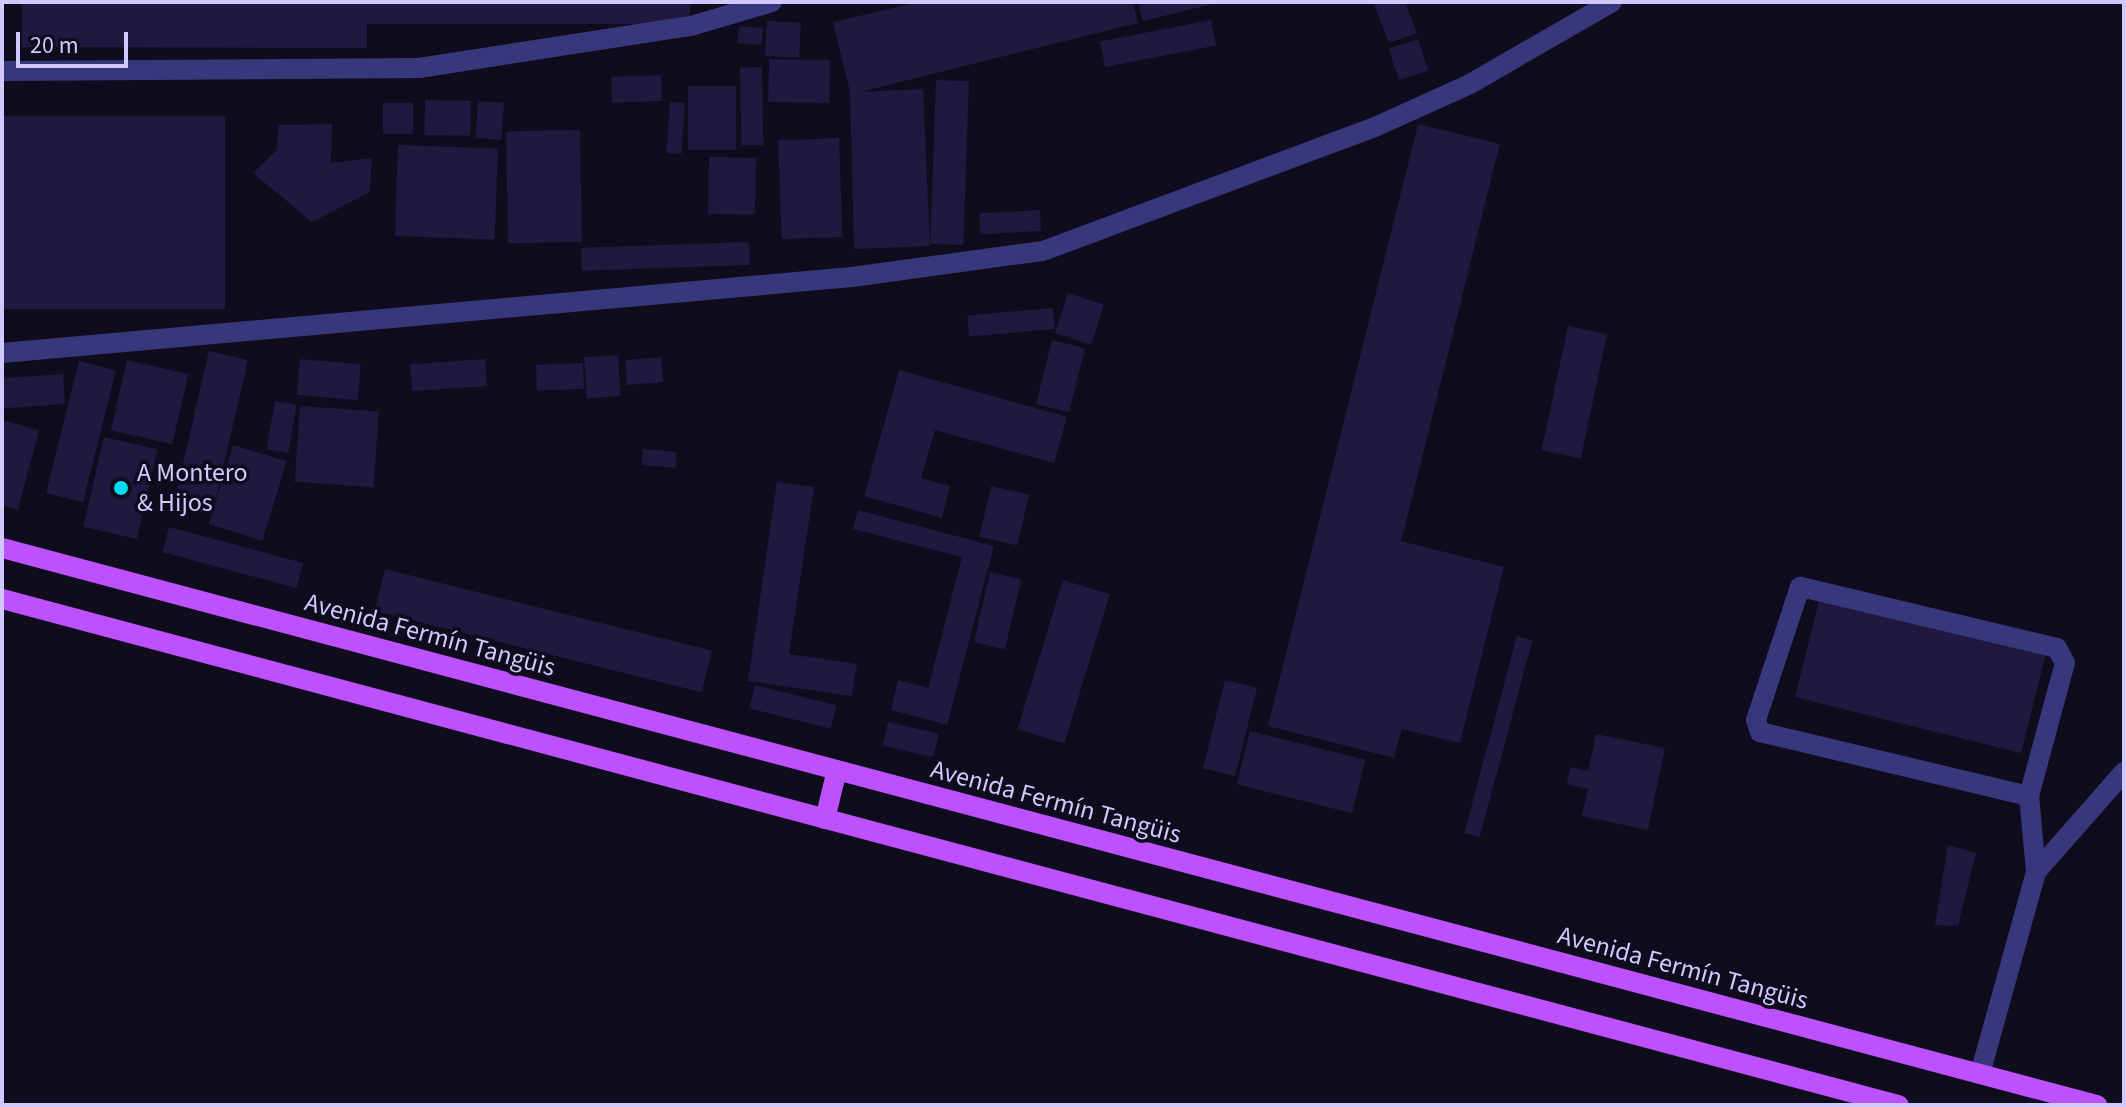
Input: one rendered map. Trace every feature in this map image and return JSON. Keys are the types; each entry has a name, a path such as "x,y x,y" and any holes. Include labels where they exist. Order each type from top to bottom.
{"main road":[{"name":"Avenida Fermín Tangüis","path":"2,548 2097,1105"},
{"path":"2,599 1899,1105"},
{"path":"825,819 837,770"}],"street":[{"path":"2,71 419,68 691,26 772,2"},
{"path":"2,353 852,277 1043,251 1375,127 1470,84 1612,2"},
{"path":"1980,1074 2036,872 2029,796 2065,663 2057,648 1800,587 1756,720 1760,732 2029,796"},
{"path":"2036,872 2124,772"}],"building":[{"path":"22,2 690,2 690,24 367,24 367,48 22,47"},
{"path":"919,2 1133,2 1138,23 860,92 923,89 930,246 854,249 850,92 833,22"},
{"path":"1138,2 1217,2 1217,3 1143,21"},
{"path":"1373,2 1405,2 1417,33 1389,43"},
{"path":"1211,20 1216,46 1105,67 1100,42"},
{"path":"767,21 801,23 799,58 765,56"},
{"path":"739,26 763,28 761,45 738,43"},
{"path":"1418,39 1428,70 1399,80 1389,49"},
{"path":"769,59 830,60 829,103 768,102"},
{"path":"740,67 762,67 763,145 741,145"},
{"path":"661,75 662,101 612,103 611,77"},
{"path":"936,80 969,81 963,245 930,244"},
{"path":"688,86 736,86 736,150 688,150"},
{"path":"425,100 471,101 470,136 424,135"},
{"path":"478,101 504,103 501,140 475,138"},
{"path":"670,102 685,103 681,154 666,153"},
{"path":"383,103 413,103 413,134 383,134"},
{"path":"2,116 225,116 225,309 2,309"},
{"path":"332,124 331,163 372,158 370,192 312,222 253,173 277,150 278,125"},
{"path":"1418,124 1500,144 1401,541 1504,567 1460,743 1402,729 1394,758 1268,726"},
{"path":"580,130 582,242 508,243 506,131"},
{"path":"839,138 842,237 781,239 778,140"},
{"path":"398,145 498,148 495,239 395,236"},
{"path":"709,157 756,158 755,215 708,214"},
{"path":"1040,210 1041,231 980,234 979,213"},
{"path":"749,242 750,265 582,271 581,248"},
{"path":"1068,293 1104,305 1091,345 1055,333"},
{"path":"1053,308 1055,329 969,336 967,315"},
{"path":"1568,326 1607,334 1581,459 1542,450"},
{"path":"1052,340 1085,348 1069,412 1036,404"},
{"path":"209,351 248,360 215,501 176,492"},
{"path":"618,355 621,396 587,398 584,357"},
{"path":"661,357 663,382 627,385 625,360"},
{"path":"300,359 361,364 358,400 297,395"},
{"path":"485,359 487,386 412,391 410,364"},
{"path":"127,360 188,374 172,444 111,430"},
{"path":"79,361 116,370 83,502 46,493"},
{"path":"583,363 584,389 537,391 536,365"},
{"path":"899,370 1067,417 1054,463 935,430 921,478 950,486 942,518 864,496"},
{"path":"63,374 65,404 4,408 2,378"},
{"path":"275,401 297,405 288,453 266,449"},
{"path":"300,406 379,412 374,487 295,482"},
{"path":"2,420 39,430 18,510 2,505"},
{"name":"A Montero & Hijos","path":"104,437 158,449 137,539 83,527"},
{"path":"233,445 287,461 262,541 209,524"},
{"path":"643,449 677,452 675,468 642,465"},
{"path":"777,482 814,487 789,654 857,664 852,696 748,681"},
{"path":"991,486 1029,495 1017,545 979,537"},
{"path":"858,510 994,546 947,725 891,710 898,680 928,688 962,557 853,529"},
{"path":"169,527 303,563 297,588 162,552"},
{"path":"385,569 712,651 702,692 375,611"},
{"path":"990,572 1021,579 1005,649 974,642"},
{"path":"1063,580 1110,594 1064,744 1017,729"},
{"path":"1820,597 2046,653 2021,753 1795,697"},
{"path":"1517,636 1532,640 1480,837 1464,833"},
{"path":"1225,680 1257,688 1235,776 1203,768"},
{"path":"755,685 837,705 831,729 749,708"},
{"path":"888,722 939,734 933,757 883,745"},
{"path":"1250,731 1365,760 1352,813 1237,784"},
{"path":"1596,734 1665,748 1648,830 1582,816 1588,789 1567,784 1570,767 1588,771"},
{"path":"1948,845 1976,853 1958,926 1935,925"}],"place":[{"name":"A Montero & Hijos","path":"121,488"}]}
